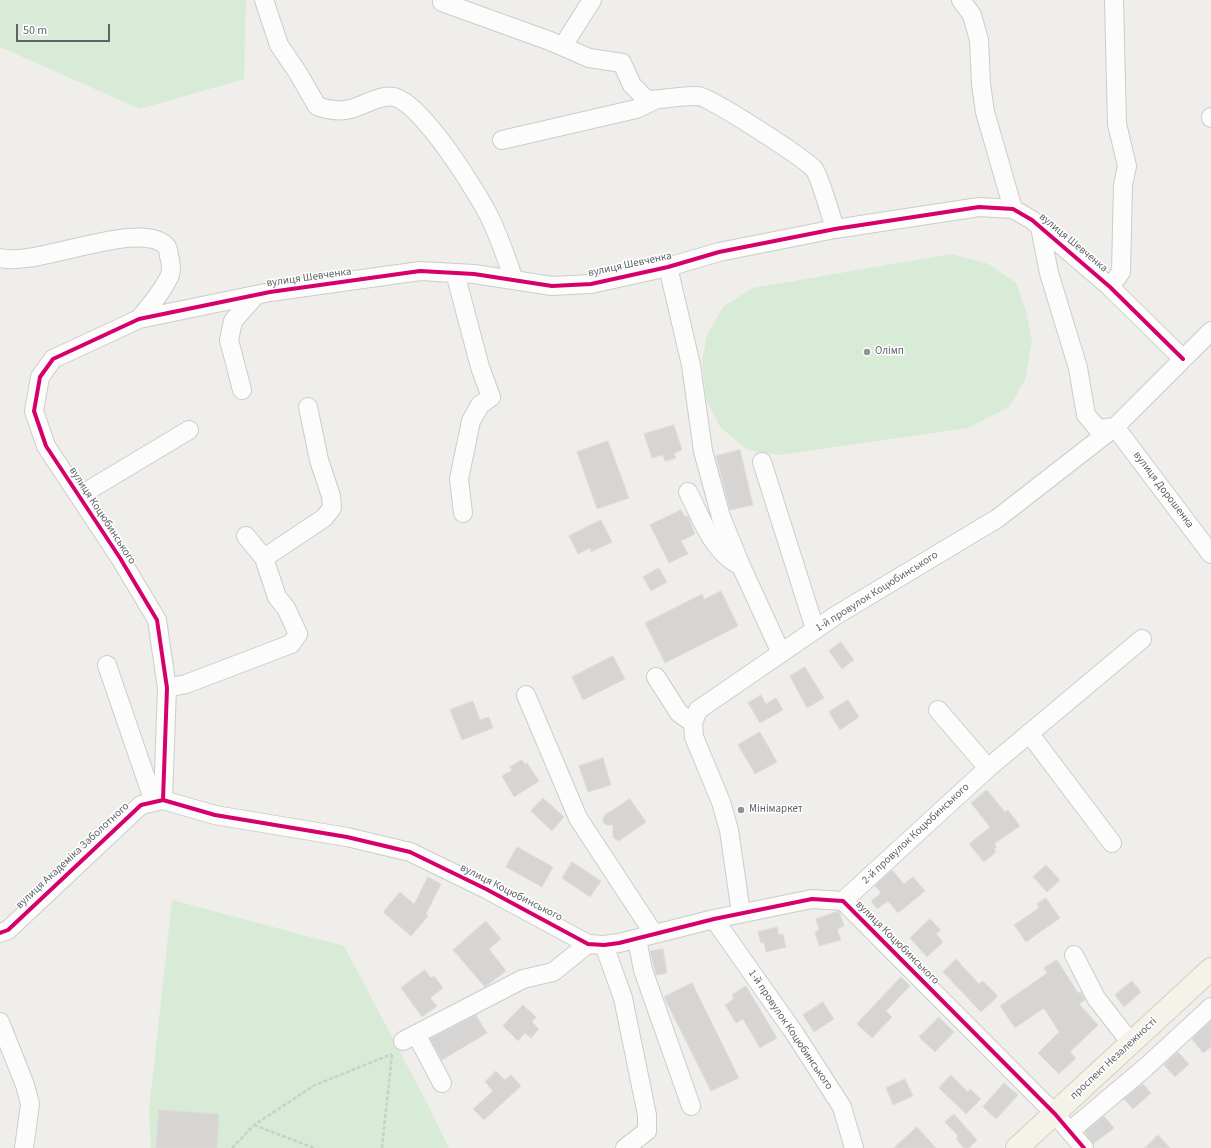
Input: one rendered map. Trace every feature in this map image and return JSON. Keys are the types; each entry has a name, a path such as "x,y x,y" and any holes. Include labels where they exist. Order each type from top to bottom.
{"main road":[{"name":"проспект Незалежності","path":"1017,1148 1211,969"}],"street":[{"path":"264,0 279,45 298,73 317,106 339,111 387,97 395,97 408,103 424,121 466,176 491,221 514,280"},
{"path":"563,46 592,0"},
{"path":"961,0 972,15 979,40 981,84 985,112 1013,209"},
{"name":"вулиця Шевченка","path":"1110,287 1121,272 1123,185 1127,166 1117,124 1114,0"},
{"path":"442,2 563,46 589,58 622,63 632,84 646,100 700,96 787,148 815,170 835,230"},
{"path":"502,140 636,109 655,100"},
{"name":"вулиця Шевченка","path":"40,377 53,359 139,319 256,295 420,271 455,273 552,286 591,284 668,267 719,252 835,230 979,207 1013,209 1032,220 1110,287 1183,359"},
{"path":"1040,227 1049,273 1078,368 1086,415 1098,429 1115,427"},
{"name":"вулиця Шевченка","path":"0,258 8,260 41,256 116,239 142,238 158,241 167,248 170,259 171,275 164,287 139,319"},
{"path":"668,267 691,365 703,451 721,517 741,566 781,653"},
{"path":"455,273 480,367 492,397 480,405 471,421 459,479 463,514"},
{"path":"242,390 229,340 234,321 256,295"},
{"name":"1-й провулок Коцюбинського","path":"693,723 698,710 815,629 998,518 1115,427 1211,331"},
{"name":"вулиця Коцюбинського","path":"40,377 34,411 46,446 157,620 168,688 158,801 215,815 347,836 410,852 596,944"},
{"path":"264,558 324,518 332,508 331,496 319,460 308,407"},
{"name":"вулиця Дорошенка","path":"1115,427 1211,554"},
{"name":"вулиця Коцюбинського","path":"79,496 189,430"},
{"path":"762,462 815,629"},
{"path":"688,492 708,532 727,558 741,566"},
{"path":"168,688 186,684 291,644 298,634 296,626 286,608 277,597 264,558 246,536"},
{"name":"2-й провулок Коцюбинського","path":"843,901 988,768 1142,639"},
{"path":"107,665 158,801"},
{"path":"656,677 679,714 693,723 694,737 721,802 729,830 741,913"},
{"path":"526,695 578,818 645,936 643,970 691,1106"},
{"path":"938,710 988,768"},
{"path":"1029,733 1112,842"},
{"name":"вулиця Академіка Заболотного","path":"0,933 8,930 141,805 158,801"},
{"name":"вулиця Коцюбинського","path":"404,1043 523,979 552,972 596,944 645,936 741,913 812,899 843,901 1055,1114 1084,1148"},
{"name":"1-й провулок Коцюбинського","path":"714,919 795,1034 842,1107 854,1148"},
{"path":"596,944 623,998 646,1115 647,1131 631,1145 625,1148"},
{"path":"1074,955 1096,998 1131,1043"},
{"path":"1070,1131 1146,1067 1211,1007"},
{"path":"1157,1019 1176,1040"},
{"path":"0,1022 25,1085 30,1104 24,1148"},
{"path":"404,1043 442,1083"}],"path":[{"path":"232,1148 254,1125 316,1085 404,1043"},
{"path":"382,1148 404,1043"},
{"path":"254,1125 314,1148"}],"green space":[{"path":"0,0 246,0 244,79 140,109 0,47"},
{"name":"Олімп","path":"951,254 989,264 1016,283 1026,311 1032,342 1025,380 1009,407 968,428 779,455 747,450 720,427 706,399 702,362 707,335 724,306 753,288"},
{"path":"172,900 344,946 427,1103 449,1148 151,1148 149,1110"}],"building":[{"path":"674,425 682,450 674,453 676,458 665,461 663,455 652,458 644,434"},
{"path":"608,441 629,498 597,509 577,452"},
{"path":"740,450 753,505 730,510 716,456"},
{"path":"681,510 685,517 688,516 695,534 681,541 688,554 669,563 650,525"},
{"path":"601,520 612,542 591,552 590,548 578,554 569,536"},
{"path":"659,568 667,582 651,591 643,577"},
{"path":"721,591 738,626 665,663 645,623 702,594 704,599"},
{"path":"841,642 854,660 842,669 829,651"},
{"path":"613,656 625,679 583,700 572,677"},
{"path":"805,667 824,698 807,708 790,676"},
{"path":"761,695 766,704 776,698 783,710 760,723 748,703"},
{"path":"848,700 859,717 840,730 829,712"},
{"path":"473,701 480,720 489,717 493,728 462,740 450,710"},
{"path":"760,732 777,762 755,774 738,745"},
{"path":"603,758 611,785 588,792 579,766"},
{"path":"522,760 525,764 527,763 539,781 514,797 502,776 512,770 510,767"},
{"path":"987,790 1005,812 1008,810 1020,826 994,844 997,847 994,849 996,852 984,862 969,844 990,827 971,803"},
{"path":"543,798 564,817 552,831 531,811"},
{"path":"630,799 646,822 619,841 613,837 613,825 606,825 603,822 603,818 605,815"},
{"path":"517,847 553,867 542,887 506,867"},
{"path":"572,862 601,881 590,897 562,878"},
{"path":"1046,865 1060,880 1047,892 1033,877"},
{"path":"892,870 904,884 913,877 925,891 898,913 888,901 877,909 871,901 881,893 875,886"},
{"path":"428,877 441,884 426,914 428,916 411,936 383,912 400,892 414,904"},
{"path":"1046,898 1060,918 1026,942 1014,925 1039,908 1037,904"},
{"path":"839,911 844,926 837,929 841,940 819,946 815,932 819,930 816,919"},
{"path":"930,919 941,930 936,934 943,942 927,957 910,938"},
{"path":"486,921 501,939 489,949 506,971 485,987 453,950"},
{"path":"777,927 779,935 783,934 786,947 766,952 764,942 761,943 758,932"},
{"path":"663,949 667,973 656,975 650,951"},
{"path":"956,959 979,984 983,981 998,996 981,1012 943,972"},
{"path":"1057,960 1078,993 1081,992 1085,1000 1079,1004 1098,1025 1070,1052 1076,1058 1059,1074 1038,1053 1059,1032 1044,1008 1015,1028 1000,1006 1047,973 1044,968"},
{"path":"425,970 431,978 434,976 443,988 430,998 437,1006 422,1017 401,988"},
{"path":"901,977 910,986 886,1011 892,1017 872,1038 857,1024"},
{"path":"1132,981 1141,992 1124,1007 1115,995"},
{"path":"692,983 739,1078 711,1091 664,997"},
{"path":"746,986 777,1038 760,1048 743,1019 736,1023 725,1005 734,999 732,995"},
{"path":"823,1002 834,1019 814,1032 803,1015"},
{"path":"523,1005 536,1017 532,1022 539,1029 531,1038 525,1033 518,1041 503,1026"},
{"path":"476,1015 487,1033 442,1060 430,1039"},
{"path":"939,1017 954,1032 935,1052 919,1037"},
{"path":"1211,1021 1211,1047 1203,1053 1192,1039"},
{"path":"1178,1052 1189,1064 1175,1077 1164,1065"},
{"path":"496,1071 505,1080 511,1075 521,1086 484,1120 473,1109 493,1091 485,1082"},
{"path":"951,1075 968,1092 970,1089 981,1099 966,1114 939,1088"},
{"path":"905,1079 913,1096 893,1105 886,1088"},
{"path":"1004,1083 1018,1095 996,1119 983,1107"},
{"path":"1143,1084 1151,1093 1133,1109 1124,1099"},
{"path":"159,1110 219,1114 217,1148 156,1148"},
{"path":"954,1114 977,1140 969,1148 964,1148 956,1139 958,1136 945,1122"},
{"path":"1104,1116 1114,1128 1093,1144 1085,1132"},
{"path":"917,1127 936,1148 894,1148"},
{"path":"1158,1135 1170,1148 1145,1148"}],"cycle path":[{"path":"163,800 167,688 157,620 120,558 46,446 34,411 40,377 53,359 139,319 270,292 420,271 474,274 552,286 591,284 668,267 719,252 835,229 979,207 1013,209 1032,220 1110,287 1183,359"},
{"path":"0,933 8,930 141,805 163,800 215,815 347,837 410,852 486,889 588,944 604,945 619,943 714,919 812,899 843,901 1055,1114 1084,1148"}],"place":[{"name":"Олімп","path":"867,352"},
{"name":"Мінімаркет","path":"741,810"}]}
